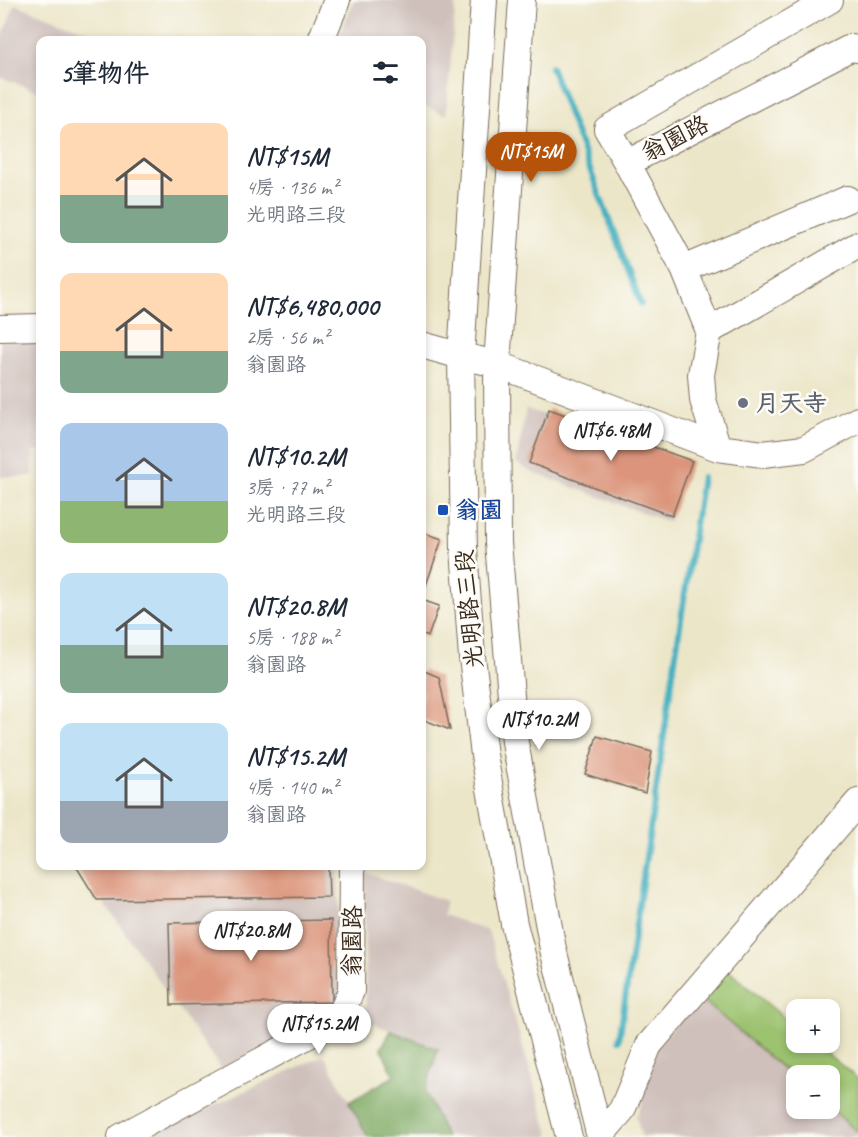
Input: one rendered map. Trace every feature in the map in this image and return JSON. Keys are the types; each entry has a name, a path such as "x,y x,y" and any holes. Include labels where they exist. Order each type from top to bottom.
{"street":[{"path":"323,36 337,0"},
{"name":"光明路三段","path":"484,0 461,356 464,549 472,657 484,755 514,924 568,1137"},
{"name":"光明路三段","path":"522,0 496,364 498,543 515,742 553,949 600,1137"},
{"path":"627,163 608,129 830,0"},
{"name":"翁園路","path":"709,331 684,269 627,163 850,48 858,49"},
{"path":"684,269 848,199"},
{"path":"718,448 703,400 701,375 709,331 858,245"},
{"path":"0,328 36,327"},
{"path":"426,346 496,364 718,448 763,454 804,449 858,420"},
{"path":"600,1137 622,1110 649,1045 858,802"},
{"name":"翁園路","path":"121,1137 329,1024 343,1009 351,991 352,870"}],"shaded area":[{"path":"354,0 456,0 446,115 426,107 426,36 339,36"},
{"path":"15,4 99,36 36,36 36,90 0,77 0,42"},
{"path":"0,340 36,340 36,451 33,451 33,476 0,477"},
{"path":"526,409 686,460 669,522 531,472 516,463"},
{"path":"81,870 338,870 340,1003 334,1012 221,1069"},
{"path":"364,872 446,901 443,915 488,931 550,1137 446,1137 425,1091 438,1049 366,1021"},
{"path":"698,996 786,1071 786,1119 840,1119 840,1117 858,1132 858,1137 642,1137 636,1117 643,1103 639,1084 642,1066"},
{"path":"324,1055 368,1137 144,1137"}],"green space":[{"path":"723,966 786,1020 786,1053 826,1053 858,1079 858,1132 840,1117 840,1065 786,1065 786,1071 698,996"},
{"path":"391,1031 438,1049 425,1091 446,1137 368,1137 349,1102 394,1076 381,1048"}],"building":[{"path":"549,409 692,461 672,516 529,463"},
{"path":"426,533 442,539 426,585"},
{"path":"426,601 439,606 428,637 426,636"},
{"path":"426,672 439,677 450,730 426,721"},
{"path":"597,736 652,752 645,793 585,774"},
{"path":"78,870 328,870 329,897 97,900"},
{"path":"331,920 332,1002 171,1005 169,923"}],"waterway":[{"path":"551,67 641,304"},
{"path":"619,1040 702,477"}],"place":[{"name":"月天寺","path":"743,403"},
{"name":"翁園","path":"443,510"}]}
